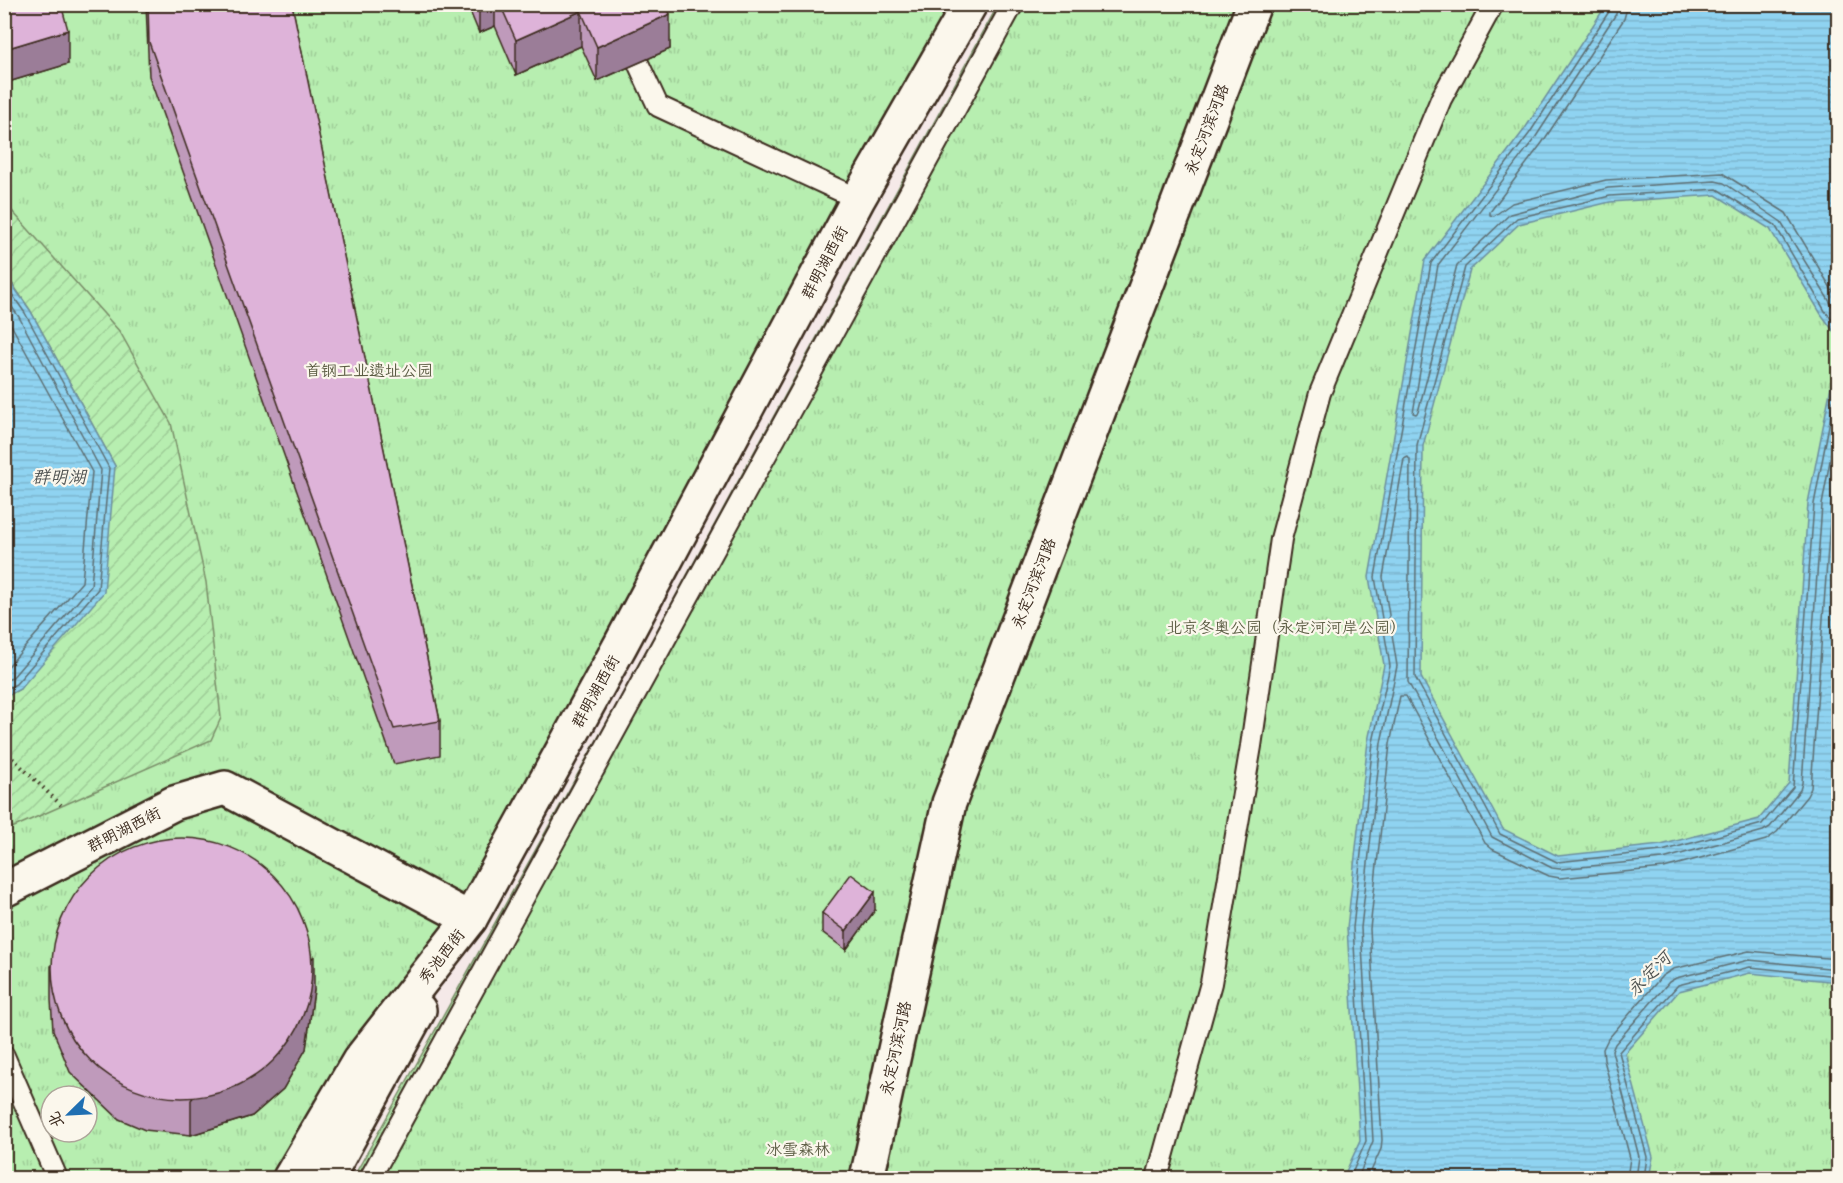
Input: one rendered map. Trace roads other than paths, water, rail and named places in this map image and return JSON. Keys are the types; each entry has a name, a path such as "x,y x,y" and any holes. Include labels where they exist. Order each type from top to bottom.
{"street":[{"name":"群明湖西街","path":"4,890 174,803 225,788 470,919 627,634 858,199 970,4"},
{"name":"永定河滨河路","path":"867,1179 949,803 1254,4"},
{"name":"秀池西街","path":"290,1179 359,1061 470,919"},
{"name":"秀池西街","path":"327,1179 470,919"}],"lane":[{"path":"370,1179 1013,4"},
{"path":"1157,1179 1211,983 1251,746 1281,539 1320,393 1441,99 1493,4"},
{"path":"638,63 658,106 858,199"},
{"path":"4,1056 57,1179"}],"water":[{"name":"永定河","path":"1607,4 1838,5 1838,337 1821,314 1770,229 1716,195 1610,202 1519,224 1470,270 1423,446 1421,677 1503,829 1558,856 1661,845 1759,819 1789,783 1808,503 1838,351 1838,982 1750,973 1679,991 1625,1053 1653,1157 1649,1178 1343,1178 1360,1141 1347,928 1368,741 1384,665 1369,577 1425,260 1524,130"},
{"name":"群明湖","path":"4,273 30,310 115,466 104,592 20,689 5,697"}],"park label":[{"name":"首钢工业遗址公园","path":"369,370"},
{"name":"北京冬奥公园（永定河河岸公园）","path":"1286,627"},
{"name":"冰雪森林","path":"798,1149"}]}
